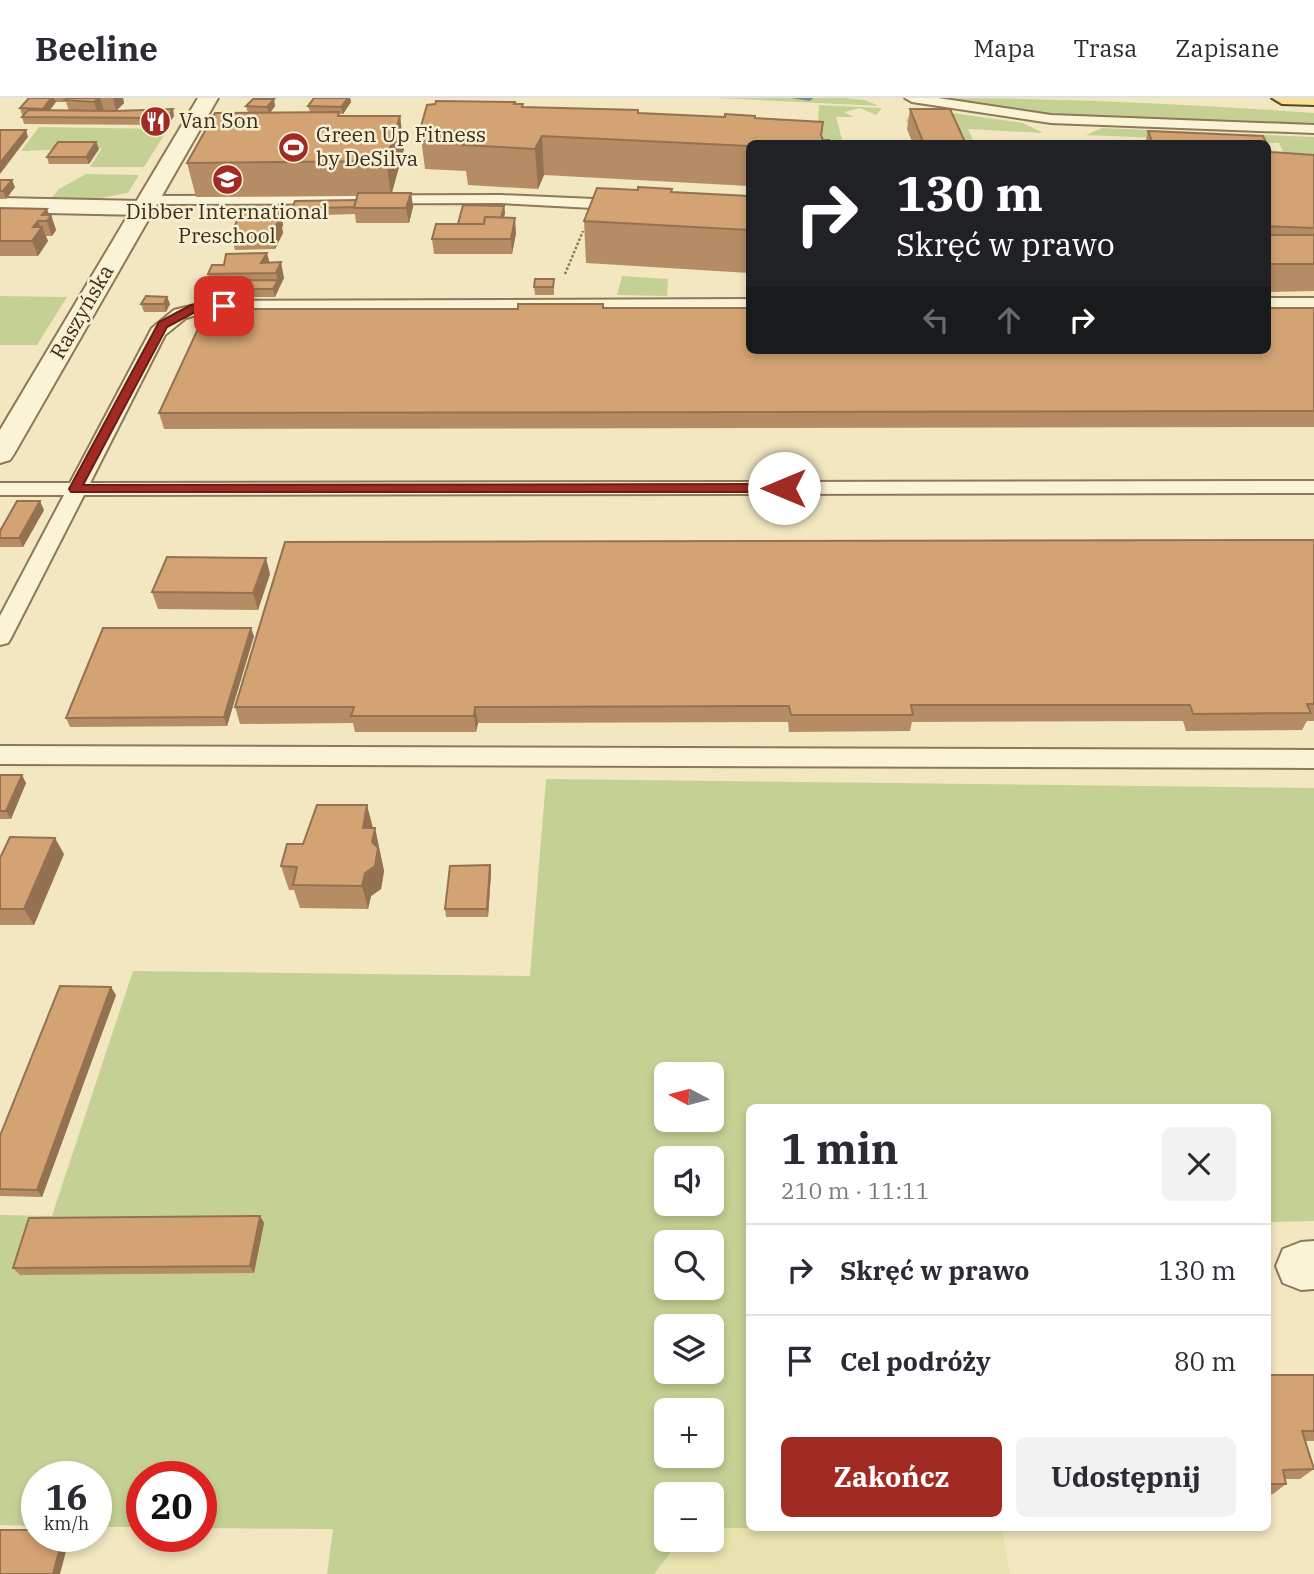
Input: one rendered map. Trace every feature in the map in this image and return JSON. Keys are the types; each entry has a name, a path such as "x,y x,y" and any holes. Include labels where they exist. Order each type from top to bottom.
{"main road":[{"path":"1282,98 1314,99"}],"street":[{"name":"Raszyńska","path":"0,454 208,98"},
{"path":"0,205 145,204"}],"lane":[{"path":"912,98 1051,119 1314,129"},
{"path":"145,204 456,198 594,204 623,213 637,214"},
{"path":"1271,303 1314,303"},
{"path":"0,638 158,332 171,319 195,308 746,304"},
{"path":"0,489 1314,487"},
{"path":"0,755 1314,759"}],"path":[{"path":"571,277 564,277 594,204"}],"shaded area":[{"path":"724,1528 746,1528 746,1531 1003,1531 1010,1574 654,1574 671,1552 724,1552"}],"green space":[{"path":"719,98 845,98 865,100 879,106"},
{"path":"938,98 1126,102 1314,113 1314,125 1040,113"},
{"path":"819,105 882,108 876,115 860,108 844,112 854,117 836,117 842,140 817,140"},
{"path":"917,108 1023,123 1043,133 968,129 973,140 953,140 908,124 906,121 912,110"},
{"path":"39,127 168,129 144,167 90,167 102,148 21,151"},
{"path":"1102,128 1314,137 1314,167 1289,165 1279,143 1271,143 1271,140 1086,135"},
{"path":"86,174 139,175 128,193 85,201 50,200 59,189"},
{"path":"622,276 668,279 667,296 617,295"},
{"path":"0,296 67,297 37,345 0,345"},
{"path":"546,779 1314,788 1314,1221 1271,1222 1271,1104 746,1104 746,1528 724,1528 724,1482 654,1482 654,1552 671,1552 654,1574 327,1574 333,1529 217,1528 217,1461 126,1461 126,1527 112,1527 112,1461 21,1461 21,1526 0,1525 0,1215 52,1216 133,971 530,976"}],"building":[{"path":"29,98 51,98 43,109 20,108"},
{"path":"98,98 94,102 65,100"},
{"path":"314,98 348,98 341,107 308,106"},
{"path":"253,99 274,99 267,107 246,106"},
{"path":"436,101 515,102 514,104 523,104 522,107 638,110 638,113 725,117 725,114 823,122 823,140 746,140 746,146 542,136 535,149 463,145 471,132 420,130 427,105 435,104"},
{"path":"173,109 166,118 22,117 28,110"},
{"path":"910,109 950,109 964,140 922,140"},
{"path":"339,112 338,116 400,116 386,161 187,163 215,113"},
{"path":"0,130 26,130 0,163"},
{"path":"1148,131 1263,136 1265,140 1151,140"},
{"path":"58,142 96,142 86,157 47,157"},
{"path":"1271,152 1314,155 1314,228 1271,226"},
{"path":"0,180 12,180 0,191"},
{"path":"638,187 672,189 671,192 746,196 746,230 584,221 597,188 638,190"},
{"path":"358,193 411,193 406,208 354,208"},
{"path":"356,200 354,207 292,209 295,201"},
{"path":"463,205 504,206 501,218 485,217 484,224 458,224"},
{"path":"0,208 47,209 42,215 51,215 47,221 38,221 33,227 42,227 32,241 0,241"},
{"path":"241,211 280,211 277,219 280,219 271,234 231,235"},
{"path":"485,217 515,218 511,239 432,239 436,224 484,224"},
{"path":"1271,235 1314,235 1314,264 1271,264"},
{"path":"267,253 261,263 281,262 276,273 208,274 212,265 224,265 226,254"},
{"path":"535,279 554,279 553,287 534,287"},
{"path":"278,280 273,289 206,289 210,281"},
{"path":"146,296 167,297 164,304 141,304"},
{"path":"518,304 603,304 603,308 746,308 746,354 1271,354 1271,308 1314,308 1314,411 159,413 209,305 228,305 226,309 518,309"},
{"path":"17,501 40,501 19,538 0,538 0,531"},
{"path":"1314,540 1314,704 1307,704 1311,713 1193,714 1190,705 911,705 913,715 791,715 789,706 475,707 474,716 351,716 354,707 235,707 285,542"},
{"path":"167,557 266,558 253,593 152,592"},
{"path":"103,628 251,628 224,717 66,718"},
{"path":"0,775 22,775 6,811 0,811"},
{"path":"317,805 367,805 363,828 375,828 372,842 378,848 375,866 365,873 362,886 293,885 297,867 281,866 287,844 303,844"},
{"path":"10,837 55,838 24,909 0,909 0,858"},
{"path":"490,865 487,909 445,909 450,866"},
{"path":"60,986 111,987 37,1190 0,1189 0,1136"},
{"path":"260,1216 250,1266 13,1268 29,1218"},
{"path":"1271,1375 1314,1375 1314,1431 1302,1431 1314,1469 1283,1470 1286,1484 1271,1484"},
{"path":"0,1530 21,1530 21,1552 59,1552 53,1574 0,1574"}],"waterway":[{"path":"795,98 809,99"}],"place":[{"name":"Van Son","path":"156,121"},
{"name":"Green Up Fitness by DeSilva","path":"293,147"},
{"name":"Dibber International Preschool","path":"227,180"}],"route":[{"path":"224,306 195,308 163,325 75,489 784,488"}]}
